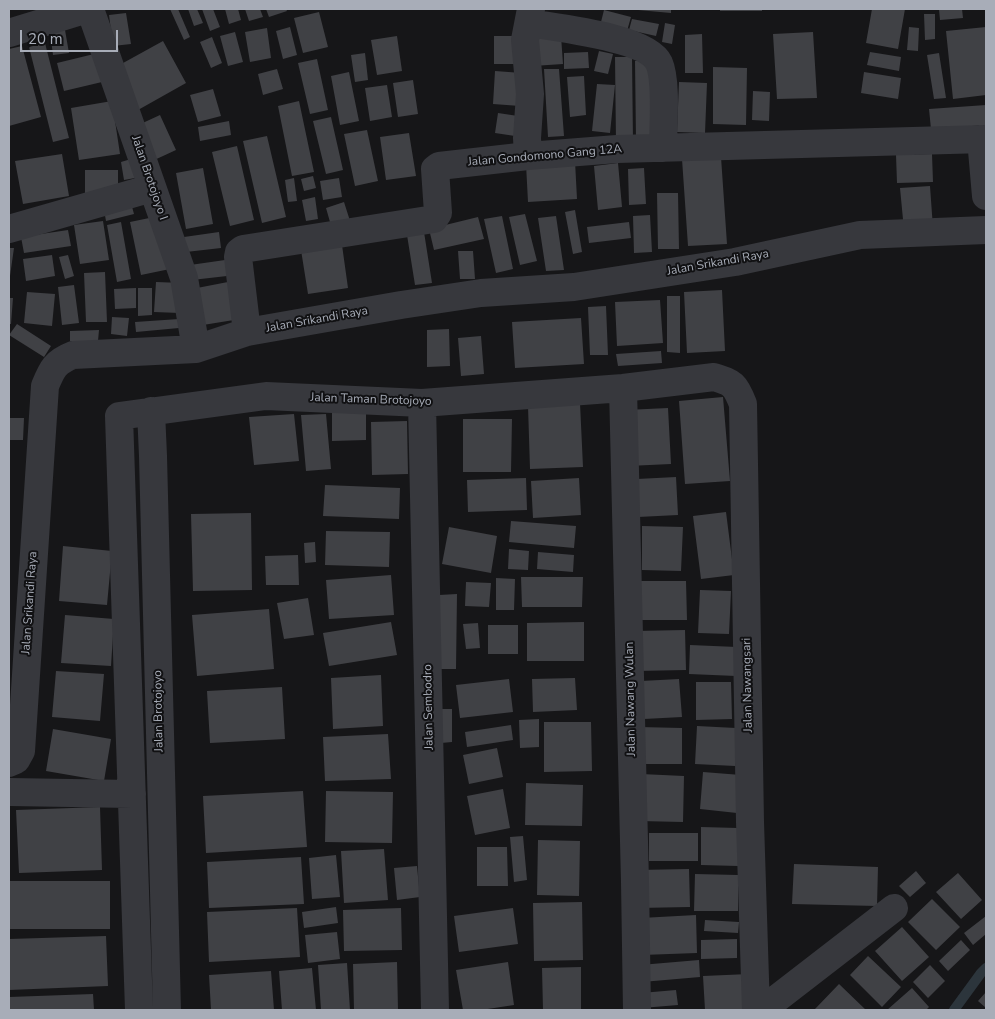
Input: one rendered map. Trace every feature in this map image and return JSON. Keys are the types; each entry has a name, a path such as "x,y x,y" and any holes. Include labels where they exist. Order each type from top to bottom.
{"street":[{"path":"9,33 89,9"},
{"name":"Jalan Brotojoyo I","path":"89,9 184,278 196,349"},
{"path":"528,156 527,138 530,94 525,40 530,16 624,42 654,55 660,65 663,84 663,148"},
{"path":"984,139 986,196"},
{"name":"Jalan Gondomono Gang 12A","path":"247,332 239,252 243,249 352,234 434,219 438,213 436,167 528,156 617,149 984,139"},
{"path":"9,229 152,188"},
{"name":"Jalan Srikandi Raya","path":"9,763 16,760 21,750 45,386 52,370 60,360 73,355 196,349 247,332 401,305 481,293 574,287 707,266 860,235 986,230"},
{"name":"Jalan Taman Brotojoyo","path":"132,794 119,416 266,396 422,404 623,388 714,376"},
{"name":"Jalan Nawangsari","path":"714,376 727,381 737,388 743,404 750,812 756,1010"},
{"name":"Jalan Nawang Wulan","path":"623,388 637,1010"},
{"name":"Jalan Sembodro","path":"422,404 435,1010"},
{"name":"Jalan Brotojoyo","path":"150,411 153,456 167,1010"},
{"path":"9,792 132,794 139,1010"},
{"path":"762,1010 894,908"}],"building":[{"path":"170,9 178,9 190,37 184,40"},
{"path":"188,9 197,9 203,23 194,26"},
{"path":"202,9 213,9 220,27 210,31"},
{"path":"225,9 238,9 241,20 229,24"},
{"path":"245,9 260,9 263,17 249,21"},
{"path":"266,9 286,9 287,11 269,17"},
{"path":"671,9 671,13 638,10"},
{"path":"720,9 762,9 762,11 720,11"},
{"path":"872,9 905,9 898,49 866,43"},
{"path":"939,9 962,9 963,18 940,20"},
{"path":"604,10 631,17 625,38 599,30"},
{"path":"319,12 328,47 303,53 294,18"},
{"path":"126,13 131,44 113,46 109,15"},
{"path":"924,14 935,14 935,39 925,40"},
{"path":"632,19 659,24 656,36 629,30"},
{"path":"665,23 675,25 672,44 662,42"},
{"path":"290,27 297,55 283,59 276,31"},
{"path":"909,27 919,28 918,51 907,50"},
{"path":"986,27 986,95 953,99 946,31"},
{"path":"267,28 271,58 250,62 245,32"},
{"path":"65,30 69,53 53,55 50,32"},
{"path":"235,32 243,62 228,66 220,36"},
{"path":"813,32 817,98 777,99 773,34"},
{"path":"702,34 703,73 685,73 685,35"},
{"path":"397,36 402,71 377,75 371,40"},
{"path":"494,36 518,36 518,64 494,64"},
{"path":"561,36 563,64 533,66 531,38"},
{"path":"212,37 222,63 211,68 200,42"},
{"path":"163,41 186,83 138,110 114,68"},
{"path":"45,43 69,138 53,142 29,47"},
{"path":"22,46 41,117 9,126 9,49"},
{"path":"599,51 613,54 608,74 594,71"},
{"path":"588,52 589,68 564,69 564,53"},
{"path":"870,52 901,57 899,71 867,65"},
{"path":"365,53 368,80 355,82 351,55"},
{"path":"939,53 946,98 934,99 927,55"},
{"path":"94,54 102,82 64,91 57,63"},
{"path":"615,57 632,57 633,142 616,143"},
{"path":"317,59 328,110 310,114 298,63"},
{"path":"635,61 655,61 656,139 636,140"},
{"path":"713,67 747,68 746,125 713,124"},
{"path":"277,69 283,89 263,95 258,74"},
{"path":"544,69 559,69 564,136 548,137"},
{"path":"495,71 522,73 520,106 493,104"},
{"path":"349,72 359,121 340,125 331,76"},
{"path":"864,72 901,78 898,99 861,93"},
{"path":"584,76 586,115 570,117 567,77"},
{"path":"413,80 418,114 398,117 393,83"},
{"path":"679,82 707,83 705,133 677,132"},
{"path":"597,84 615,85 610,133 592,131"},
{"path":"387,85 392,117 370,121 365,88"},
{"path":"213,89 221,116 198,122 190,95"},
{"path":"753,91 770,92 769,121 752,120"},
{"path":"112,101 120,154 79,160 71,108"},
{"path":"299,101 314,172 292,176 278,106"},
{"path":"986,105 986,125 931,129 929,109"},
{"path":"498,113 518,116 515,136 495,133"},
{"path":"160,115 176,150 150,162 134,127"},
{"path":"331,117 343,170 326,174 313,121"},
{"path":"229,121 231,135 200,141 198,127"},
{"path":"367,130 378,181 355,186 344,134"},
{"path":"409,133 416,176 386,180 380,137"},
{"path":"267,136 286,217 262,223 243,141"},
{"path":"237,146 254,220 230,226 212,152"},
{"path":"62,154 69,196 23,204 15,161"},
{"path":"932,154 933,182 897,183 896,155"},
{"path":"721,157 727,244 688,246 682,159"},
{"path":"131,159 135,178 124,180 121,162"},
{"path":"575,161 577,199 528,202 526,164"},
{"path":"618,163 622,207 598,210 594,166"},
{"path":"203,168 213,224 186,229 176,173"},
{"path":"644,168 646,204 629,205 628,169"},
{"path":"85,170 118,170 118,197 85,197"},
{"path":"313,176 316,188 304,191 301,179"},
{"path":"294,178 297,201 288,202 285,180"},
{"path":"339,178 342,197 323,200 320,181"},
{"path":"930,186 933,228 904,230 900,188"},
{"path":"657,193 678,193 679,249 658,249"},
{"path":"315,197 318,219 306,221 302,200"},
{"path":"344,202 351,224 332,229 326,208"},
{"path":"131,203 134,214 106,221 104,210"},
{"path":"575,210 582,252 573,254 565,212"},
{"path":"525,214 537,261 520,265 509,217"},
{"path":"650,215 652,252 634,253 633,216"},
{"path":"159,216 170,269 141,275 130,222"},
{"path":"502,216 513,269 496,273 484,219"},
{"path":"556,216 564,270 546,271 538,218"},
{"path":"478,217 484,239 434,250 429,229"},
{"path":"103,221 109,260 80,264 74,225"},
{"path":"121,222 131,279 117,282 107,225"},
{"path":"629,222 631,238 589,243 587,227"},
{"path":"68,230 71,246 24,253 21,237"},
{"path":"219,232 221,248 186,252 184,237"},
{"path":"424,232 432,283 415,285 407,235"},
{"path":"342,245 348,288 308,294 301,250"},
{"path":"9,248 14,248 10,276 9,276"},
{"path":"458,251 473,251 475,279 460,279"},
{"path":"52,255 55,276 26,281 23,259"},
{"path":"68,255 74,276 65,279 59,257"},
{"path":"225,260 227,276 192,280 190,265"},
{"path":"105,272 107,322 86,322 84,273"},
{"path":"233,281 240,319 203,325 197,288"},
{"path":"156,282 182,283 180,313 154,312"},
{"path":"74,285 79,323 62,325 58,287"},
{"path":"136,288 136,308 115,309 114,289"},
{"path":"138,288 152,288 152,315 138,316"},
{"path":"722,290 725,351 687,353 684,292"},
{"path":"27,292 55,294 52,326 24,323"},
{"path":"667,296 680,296 680,353 667,352"},
{"path":"9,298 13,298 11,324 9,324"},
{"path":"660,300 663,343 617,346 615,302"},
{"path":"606,306 608,355 590,355 588,307"},
{"path":"112,317 129,318 127,336 111,334"},
{"path":"581,318 584,364 515,368 512,322"},
{"path":"179,319 179,328 136,332 135,322"},
{"path":"17,324 51,346 44,357 9,335"},
{"path":"449,329 450,366 427,367 427,330"},
{"path":"99,330 98,341 70,341 70,331"},
{"path":"481,336 484,374 461,376 458,338"},
{"path":"661,351 662,363 618,366 616,354"},
{"path":"723,397 730,481 685,484 679,401"},
{"path":"580,403 583,467 530,469 528,406"},
{"path":"668,408 671,464 628,466 626,410"},
{"path":"332,413 366,413 366,440 332,441"},
{"path":"294,414 299,461 254,465 249,417"},
{"path":"326,414 331,469 306,471 301,415"},
{"path":"9,418 24,418 23,440 9,440"},
{"path":"463,419 512,419 511,472 463,472"},
{"path":"407,421 408,474 372,475 371,422"},
{"path":"676,477 678,515 638,517 637,479"},
{"path":"526,478 527,510 468,512 467,480"},
{"path":"579,478 581,515 533,518 531,481"},
{"path":"325,485 400,488 399,519 323,516"},
{"path":"726,512 734,575 701,579 693,516"},
{"path":"251,513 252,590 193,591 191,514"},
{"path":"511,521 576,526 574,548 509,542"},
{"path":"642,526 683,527 681,571 642,570"},
{"path":"449,527 497,536 491,573 442,564"},
{"path":"326,531 390,532 389,567 325,565"},
{"path":"315,542 316,562 305,563 304,543"},
{"path":"63,546 112,551 107,605 59,601"},
{"path":"509,549 529,551 528,570 508,569"},
{"path":"538,552 574,555 573,572 537,569"},
{"path":"298,555 299,585 266,585 265,556"},
{"path":"391,575 394,615 329,619 326,580"},
{"path":"521,577 583,577 582,607 522,607"},
{"path":"496,578 515,579 514,610 496,610"},
{"path":"638,581 686,581 687,620 638,620"},
{"path":"466,582 491,583 489,607 465,606"},
{"path":"700,590 731,591 729,634 698,633"},
{"path":"457,594 456,669 438,669 439,595"},
{"path":"308,598 314,635 284,639 277,603"},
{"path":"269,609 274,669 197,676 192,615"},
{"path":"65,615 114,619 111,666 61,663"},
{"path":"391,622 397,655 329,666 323,633"},
{"path":"584,622 584,661 527,661 527,623"},
{"path":"478,623 480,648 466,649 463,624"},
{"path":"488,625 518,625 518,654 488,654"},
{"path":"685,630 686,670 636,671 635,631"},
{"path":"690,645 737,647 736,676 689,674"},
{"path":"56,671 104,674 100,721 52,717"},
{"path":"381,675 383,726 333,729 331,678"},
{"path":"575,678 577,710 533,712 532,679"},
{"path":"509,679 513,712 460,718 456,685"},
{"path":"679,679 682,717 644,719 641,681"},
{"path":"696,682 731,682 732,719 696,720"},
{"path":"282,687 285,739 210,743 207,691"},
{"path":"440,709 452,709 452,742 441,743"},
{"path":"539,719 539,747 520,748 519,720"},
{"path":"544,722 591,722 592,771 544,772"},
{"path":"511,725 513,740 467,747 465,732"},
{"path":"697,726 736,728 735,766 695,764"},
{"path":"639,727 682,728 682,764 638,764"},
{"path":"53,729 111,739 104,781 46,771"},
{"path":"388,734 391,779 325,781 323,737"},
{"path":"497,748 503,777 469,784 463,755"},
{"path":"703,772 741,775 737,813 700,809"},
{"path":"641,774 684,776 683,822 639,821"},
{"path":"526,783 583,785 582,826 525,825"},
{"path":"503,789 510,828 475,835 467,796"},
{"path":"303,791 307,847 206,853 203,796"},
{"path":"326,791 393,792 392,843 325,842"},
{"path":"100,807 102,870 19,873 16,810"},
{"path":"701,827 738,828 738,866 701,865"},
{"path":"649,833 698,833 698,861 649,861"},
{"path":"523,836 527,880 514,882 510,837"},
{"path":"538,840 580,841 579,896 537,895"},
{"path":"477,847 507,847 508,886 477,886"},
{"path":"384,849 388,900 344,903 341,851"},
{"path":"336,855 340,897 312,899 309,858"},
{"path":"301,857 304,904 209,908 207,862"},
{"path":"794,864 878,867 877,906 792,904"},
{"path":"417,866 420,897 397,900 394,868"},
{"path":"689,869 690,907 638,908 637,870"},
{"path":"916,871 926,883 910,897 899,886"},
{"path":"958,873 982,900 961,919 936,892"},
{"path":"695,874 738,875 738,911 694,911"},
{"path":"9,881 110,881 110,929 9,929"},
{"path":"932,899 960,927 936,950 908,922"},
{"path":"582,902 583,960 534,961 533,903"},
{"path":"336,907 338,923 304,928 302,912"},
{"path":"297,908 300,957 209,962 207,912"},
{"path":"401,908 402,950 344,951 343,910"},
{"path":"513,908 518,944 459,952 454,916"},
{"path":"696,915 697,953 642,955 641,918"},
{"path":"986,916 986,934 973,945 964,933"},
{"path":"705,920 739,922 738,933 704,931"},
{"path":"902,927 929,957 902,981 875,951"},
{"path":"337,932 340,959 308,963 305,935"},
{"path":"106,936 108,986 9,990 9,939"},
{"path":"737,939 737,958 701,959 701,940"},
{"path":"961,940 970,950 948,971 939,961"},
{"path":"868,956 901,987 882,1007 850,975"},
{"path":"699,960 700,977 642,982 640,965"},
{"path":"397,962 398,1010 354,1010 353,964"},
{"path":"508,962 514,1005 481,1010 463,1010 456,970"},
{"path":"347,963 350,1010 321,1010 318,965"},
{"path":"930,965 945,981 928,998 913,982"},
{"path":"581,967 581,1010 543,1010 542,968"},
{"path":"312,968 316,1010 282,1010 279,971"},
{"path":"271,971 274,1010 211,1010 209,975"},
{"path":"749,974 751,1009 705,1010 703,976"},
{"path":"839,984 866,1010 815,1009"},
{"path":"912,988 929,1007 926,1010 887,1010"},
{"path":"676,990 678,1005 642,1008 641,993"},
{"path":"986,992 986,1008 978,1001"},
{"path":"93,994 94,1010 9,1010 9,997"}],"waterway":[{"path":"954,1010 986,968"}]}
